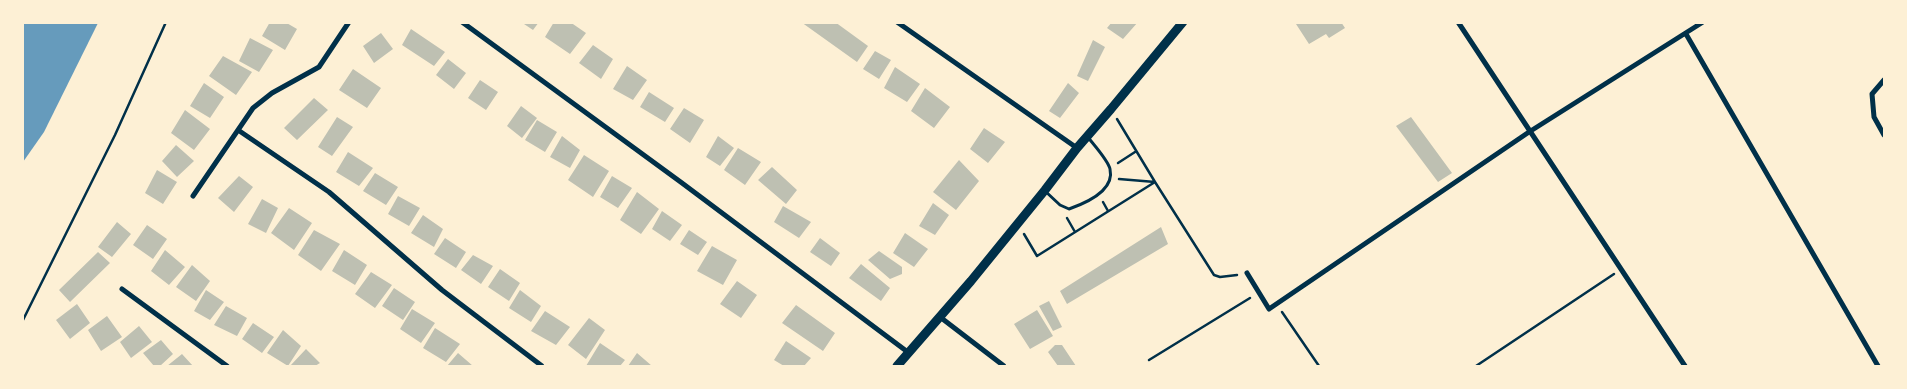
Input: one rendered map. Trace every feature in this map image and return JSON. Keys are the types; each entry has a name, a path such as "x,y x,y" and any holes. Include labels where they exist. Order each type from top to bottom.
{"street":[{"path":"193,196 254,108 272,93 319,67 349,22"},
{"path":"462,22 682,183 909,353"},
{"path":"898,22 1077,148"},
{"path":"897,366 940,317 1045,190 1077,148 1183,22"},
{"path":"1458,22 1685,366"},
{"path":"1247,274 1269,309 1529,132 1703,22"},
{"path":"1686,34 1878,366"},
{"path":"1884,80 1872,94 1874,117 1884,136"},
{"path":"238,130 329,192 442,290 542,366"},
{"path":"122,289 227,366"},
{"path":"940,317 1004,366"}],"lane":[{"path":"1045,190 1060,206 1069,209 1079,206 1107,187 1110,179 1110,167 1087,136"}],"path":[{"path":"22,322 115,135 166,22"},
{"path":"1110,167 1136,152"},
{"path":"1110,179 1155,182 1214,275 1220,277 1247,274"},
{"path":"1476,366 1621,270"},
{"path":"1149,360 1259,292"},
{"path":"1277,304 1318,366"}],"water":[{"path":"23,22 98,23 44,132 23,162"}],"building":[{"path":"270,22 285,22 297,29 285,50 262,36"},
{"path":"521,22 539,22 533,30"},
{"path":"554,22 570,22 586,33 570,54 545,37"},
{"path":"801,22 835,22 868,46 857,62"},
{"path":"1112,22 1138,22 1123,39 1107,28"},
{"path":"1299,22 1341,22 1345,28 1329,38 1326,34 1309,44 1296,24"},
{"path":"411,29 445,52 434,66 402,45"},
{"path":"381,33 393,49 374,63 363,46"},
{"path":"250,38 273,50 259,72 239,61"},
{"path":"1093,40 1105,47 1088,81 1077,76"},
{"path":"593,45 613,59 601,79 579,63"},
{"path":"875,51 891,60 879,79 863,69"},
{"path":"223,56 252,72 236,95 209,76"},
{"path":"448,59 466,73 454,89 436,75"},
{"path":"627,66 647,80 633,100 613,89"},
{"path":"895,67 920,84 907,102 884,88"},
{"path":"353,69 381,88 367,108 339,90"},
{"path":"480,80 498,92 486,110 468,98"},
{"path":"204,83 224,97 210,118 190,106"},
{"path":"1068,83 1079,93 1060,118 1049,111"},
{"path":"925,88 950,107 934,128 911,111"},
{"path":"649,92 674,108 665,122 640,107"},
{"path":"314,98 328,110 297,140 284,128"},
{"path":"521,106 537,118 522,138 507,126"},
{"path":"684,108 704,120 690,143 670,129"},
{"path":"185,110 210,129 194,150 171,133"},
{"path":"337,117 353,127 332,156 318,147"},
{"path":"1411,117 1452,173 1438,182 1396,126"},
{"path":"537,120 557,132 545,152 525,140"},
{"path":"984,128 1005,142 988,163 970,149"},
{"path":"562,136 580,150 570,168 550,157"},
{"path":"718,136 734,148 720,166 706,157"},
{"path":"176,145 194,161 177,177 162,161"},
{"path":"738,148 761,162 745,185 724,170"},
{"path":"348,152 373,168 359,186 336,172"},
{"path":"584,155 609,171 593,197 568,180"},
{"path":"959,160 979,181 956,210 933,192"},
{"path":"772,167 797,190 786,204 758,180"},
{"path":"157,170 177,182 163,204 145,193"},
{"path":"375,173 398,187 386,205 363,191"},
{"path":"239,176 253,187 234,212 218,198"},
{"path":"612,176 632,188 618,208 600,197"},
{"path":"637,192 659,209 641,234 620,220"},
{"path":"398,196 420,208 409,226 388,214"},
{"path":"262,199 278,208 266,233 248,224"},
{"path":"933,203 949,215 935,235 919,226"},
{"path":"783,206 811,222 799,238 774,222"},
{"path":"289,208 312,223 294,250 271,233"},
{"path":"662,211 682,225 670,241 652,229"},
{"path":"423,215 443,229 434,247 411,233"},
{"path":"117,222 131,234 112,257 98,247"},
{"path":"147,225 167,239 153,259 133,245"},
{"path":"1161,227 1168,244 1067,304 1060,291"},
{"path":"314,230 340,244 321,271 298,255"},
{"path":"689,230 707,242 698,255 680,244"},
{"path":"905,233 928,249 914,267 893,253"},
{"path":"445,238 466,252 456,268 434,254"},
{"path":"820,238 840,253 831,266 810,252"},
{"path":"712,246 737,260 723,285 697,271"},
{"path":"165,250 185,267 169,285 151,271"},
{"path":"344,250 367,265 355,285 332,271"},
{"path":"879,251 902,267 902,274 890,279 868,260"},
{"path":"98,252 110,263 70,302 59,290"},
{"path":"473,255 493,266 481,284 461,270"},
{"path":"861,264 890,288 881,301 849,278"},
{"path":"192,265 210,281 196,301 176,287"},
{"path":"500,269 520,283 509,301 488,287"},
{"path":"371,272 392,285 375,308 355,294"},
{"path":"737,281 757,295 741,318 720,304"},
{"path":"394,288 415,302 403,320 382,306"},
{"path":"206,290 224,302 210,320 194,311"},
{"path":"520,290 541,306 531,322 509,308"},
{"path":"1049,301 1062,327 1053,331 1039,306"},
{"path":"77,304 90,323 70,339 56,320"},
{"path":"796,305 835,333 823,351 782,323"},
{"path":"226,306 247,318 237,336 214,325"},
{"path":"412,309 435,323 421,343 400,329"},
{"path":"1037,310 1053,336 1030,349 1014,324"},
{"path":"545,311 570,327 556,345 531,331"},
{"path":"107,316 122,337 101,351 88,330"},
{"path":"589,318 605,330 586,359 568,345"},
{"path":"253,323 274,337 262,353 242,339"},
{"path":"139,326 152,342 131,358 120,342"},
{"path":"435,328 460,344 446,362 423,348"},
{"path":"283,330 301,346 288,366 267,353"},
{"path":"161,340 173,354 160,366 154,366 143,353"},
{"path":"786,341 811,358 804,366 784,366 774,360"},
{"path":"600,343 625,360 620,366 586,366"},
{"path":"1055,345 1062,345 1076,366 1058,366 1048,352"},
{"path":"306,349 320,363 315,366 290,366"},
{"path":"458,353 473,366 447,366"},
{"path":"637,353 652,366 628,366"},
{"path":"182,354 193,366 167,366"}]}
